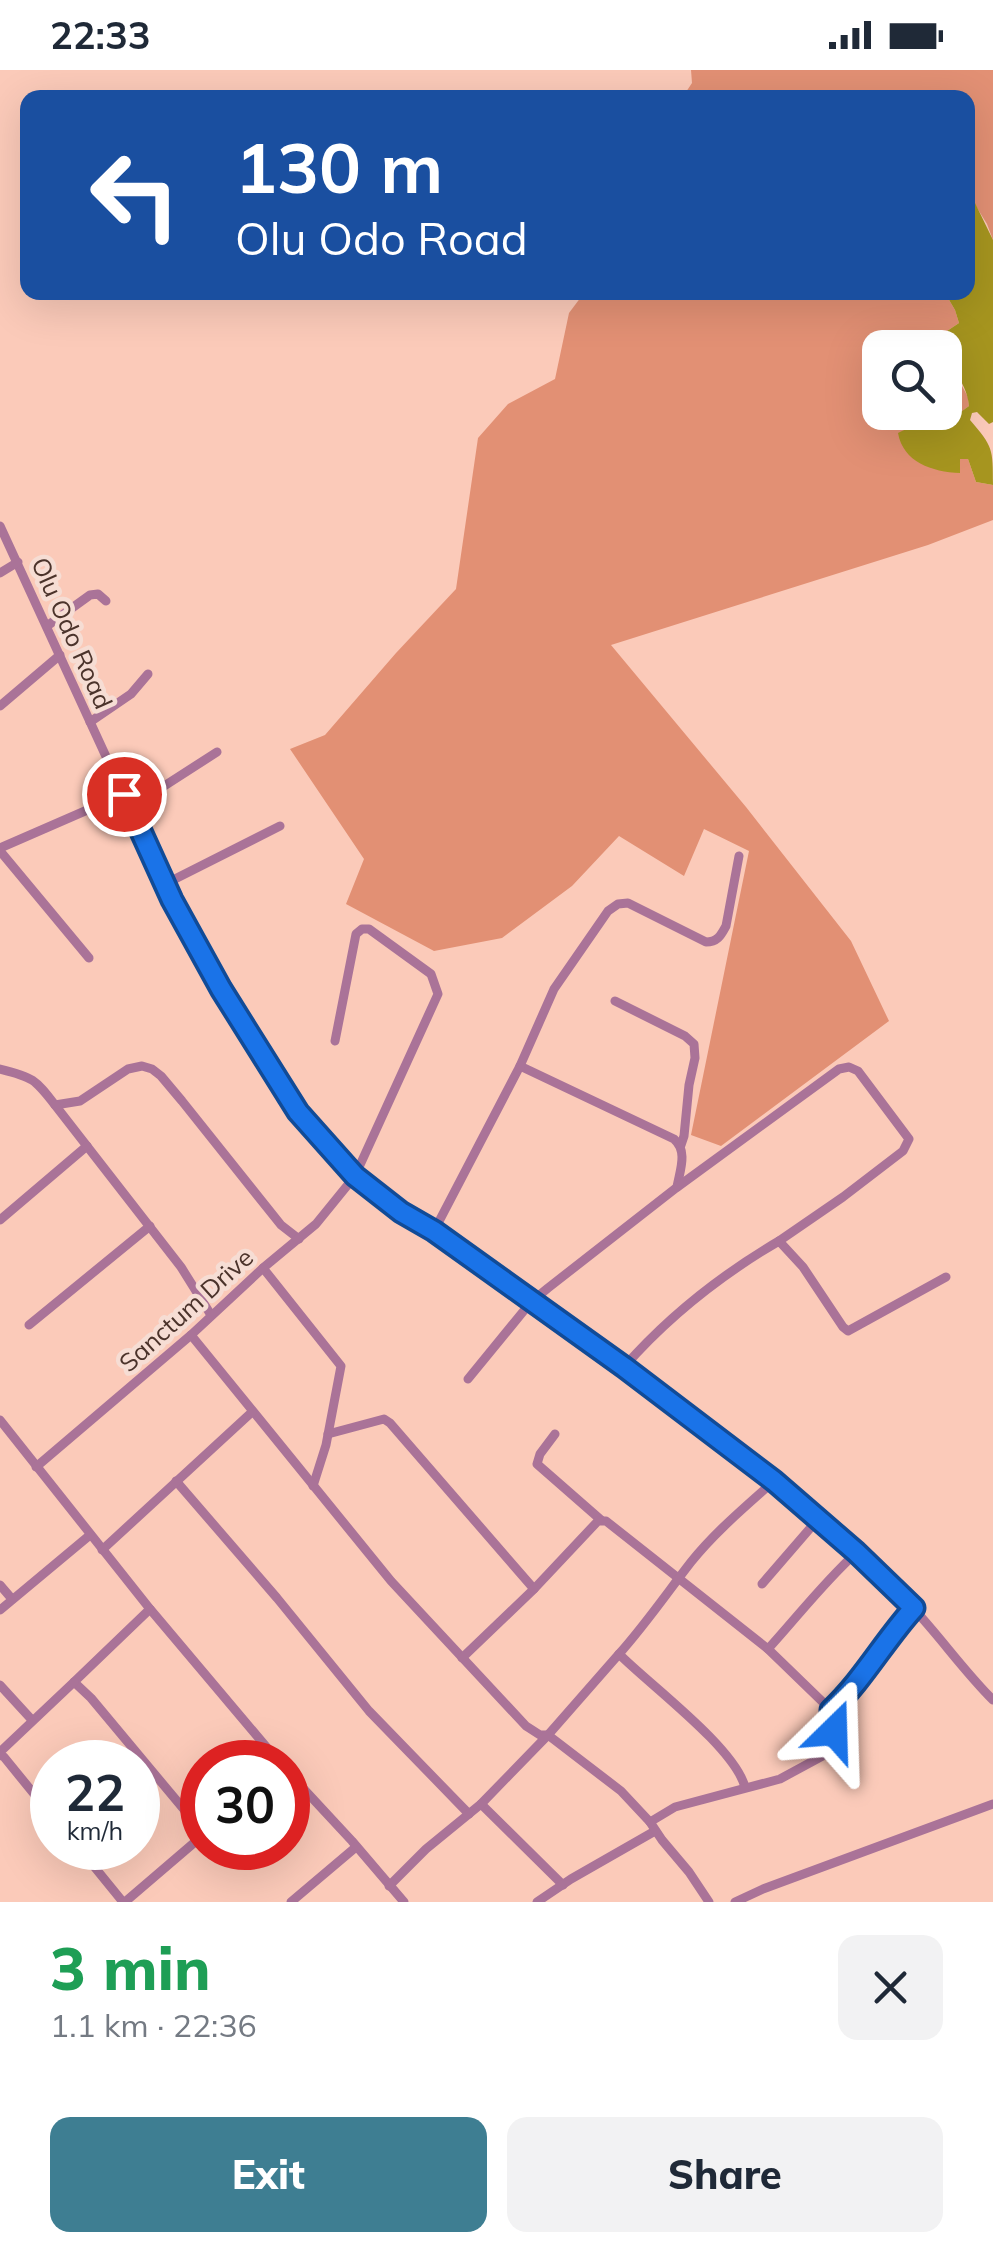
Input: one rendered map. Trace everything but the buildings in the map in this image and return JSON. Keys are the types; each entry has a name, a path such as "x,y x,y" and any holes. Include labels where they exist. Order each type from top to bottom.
{"street":[{"name":"Olu Odo Road","path":"0,526 165,884 221,989 298,1112 355,1176 401,1212 434,1231 624,1367 819,1518 914,1608 993,1700"},
{"path":"0,573 18,562"},
{"path":"47,626 90,595 98,594 106,601"},
{"path":"0,706 60,655"},
{"path":"90,722 131,694 148,674"},
{"path":"130,808 216,752"},
{"path":"89,958 0,850 124,794"},
{"path":"165,884 280,826"},
{"path":"434,1231 520,1066 554,990 608,911 618,904 628,904 706,942 714,942 726,926 739,856"},
{"name":"Sanctum Drive","path":"36,1466 300,1239 355,1176 438,994 431,974 369,929 362,928 356,934 335,1041"},
{"path":"615,1001 694,1044 696,1058 680,1145"},
{"path":"520,1066 674,1139 682,1154 676,1188"},
{"path":"468,1379 531,1302 676,1188 838,1069 849,1067 858,1071 908,1139 903,1151 677,1313 624,1367"},
{"path":"0,1069 36,1080 182,1266 211,1314"},
{"path":"56,1105 80,1101 128,1069 152,1069 281,1225 300,1239"},
{"path":"0,1220 87,1146"},
{"path":"29,1325 150,1226"},
{"path":"779,1241 803,1267 848,1330 946,1276"},
{"path":"264,1268 341,1366 313,1486"},
{"path":"191,1336 390,1581 526,1726 540,1735 548,1735 620,1792 689,1872 708,1902"},
{"path":"102,1550 252,1412"},
{"path":"328,1434 384,1419 534,1590"},
{"path":"0,1420 150,1610 261,1740"},
{"path":"537,1902 652,1827 675,1807 780,1779 828,1753 836,1741 831,1710 768,1649 601,1520 537,1464 555,1434"},
{"path":"176,1481 369,1711 469,1814"},
{"path":"389,1886 426,1849 481,1804 548,1735 648,1621 692,1560 774,1481"},
{"path":"762,1584 819,1518"},
{"path":"462,1658 601,1520"},
{"path":"0,1610 90,1535"},
{"path":"768,1649 856,1552"},
{"path":"0,1585 12,1600"},
{"path":"831,1710 914,1608"},
{"path":"30,1789 0,1753 150,1610"},
{"path":"619,1654 729,1758 742,1775 745,1788"},
{"path":"74,1682 180,1807"},
{"path":"0,1686 32,1720"},
{"path":"310,1796 404,1902"},
{"path":"481,1804 563,1885"},
{"path":"735,1902 993,1804"},
{"path":"291,1902 356,1846"},
{"path":"97,1870 124,1902 180,1853"},
{"path":"760,1902 763,1889"}],"shaded area":[{"path":"691,70 993,70 993,240 975,205 975,90 687,90 692,83"},
{"path":"975,203 993,240 993,422 989,424 977,412 972,413 970,420 990,449 993,485 976,482 968,459 960,459 960,473 920,464 906,451 898,433 962,430 962,410 969,406 962,383 962,330 948,330 959,323 949,300 975,300"},
{"path":"579,300 949,300 959,323 948,330 862,330 862,430 917,430 959,473 960,459 968,459 976,482 993,485 993,520 928,545 611,645 851,941 889,1021 721,1146 691,1135 749,851 704,829 684,876 619,836 572,886 502,938 434,951 346,904 364,859 290,749 325,735 456,589 478,438 508,404 555,379 569,313"},
{"path":"962,386 968,397 969,406 962,410"}],"route":[{"path":"124,794 172,900 221,989 298,1112 355,1176 624,1367 774,1481 914,1608 831,1710 834,1731"}]}
